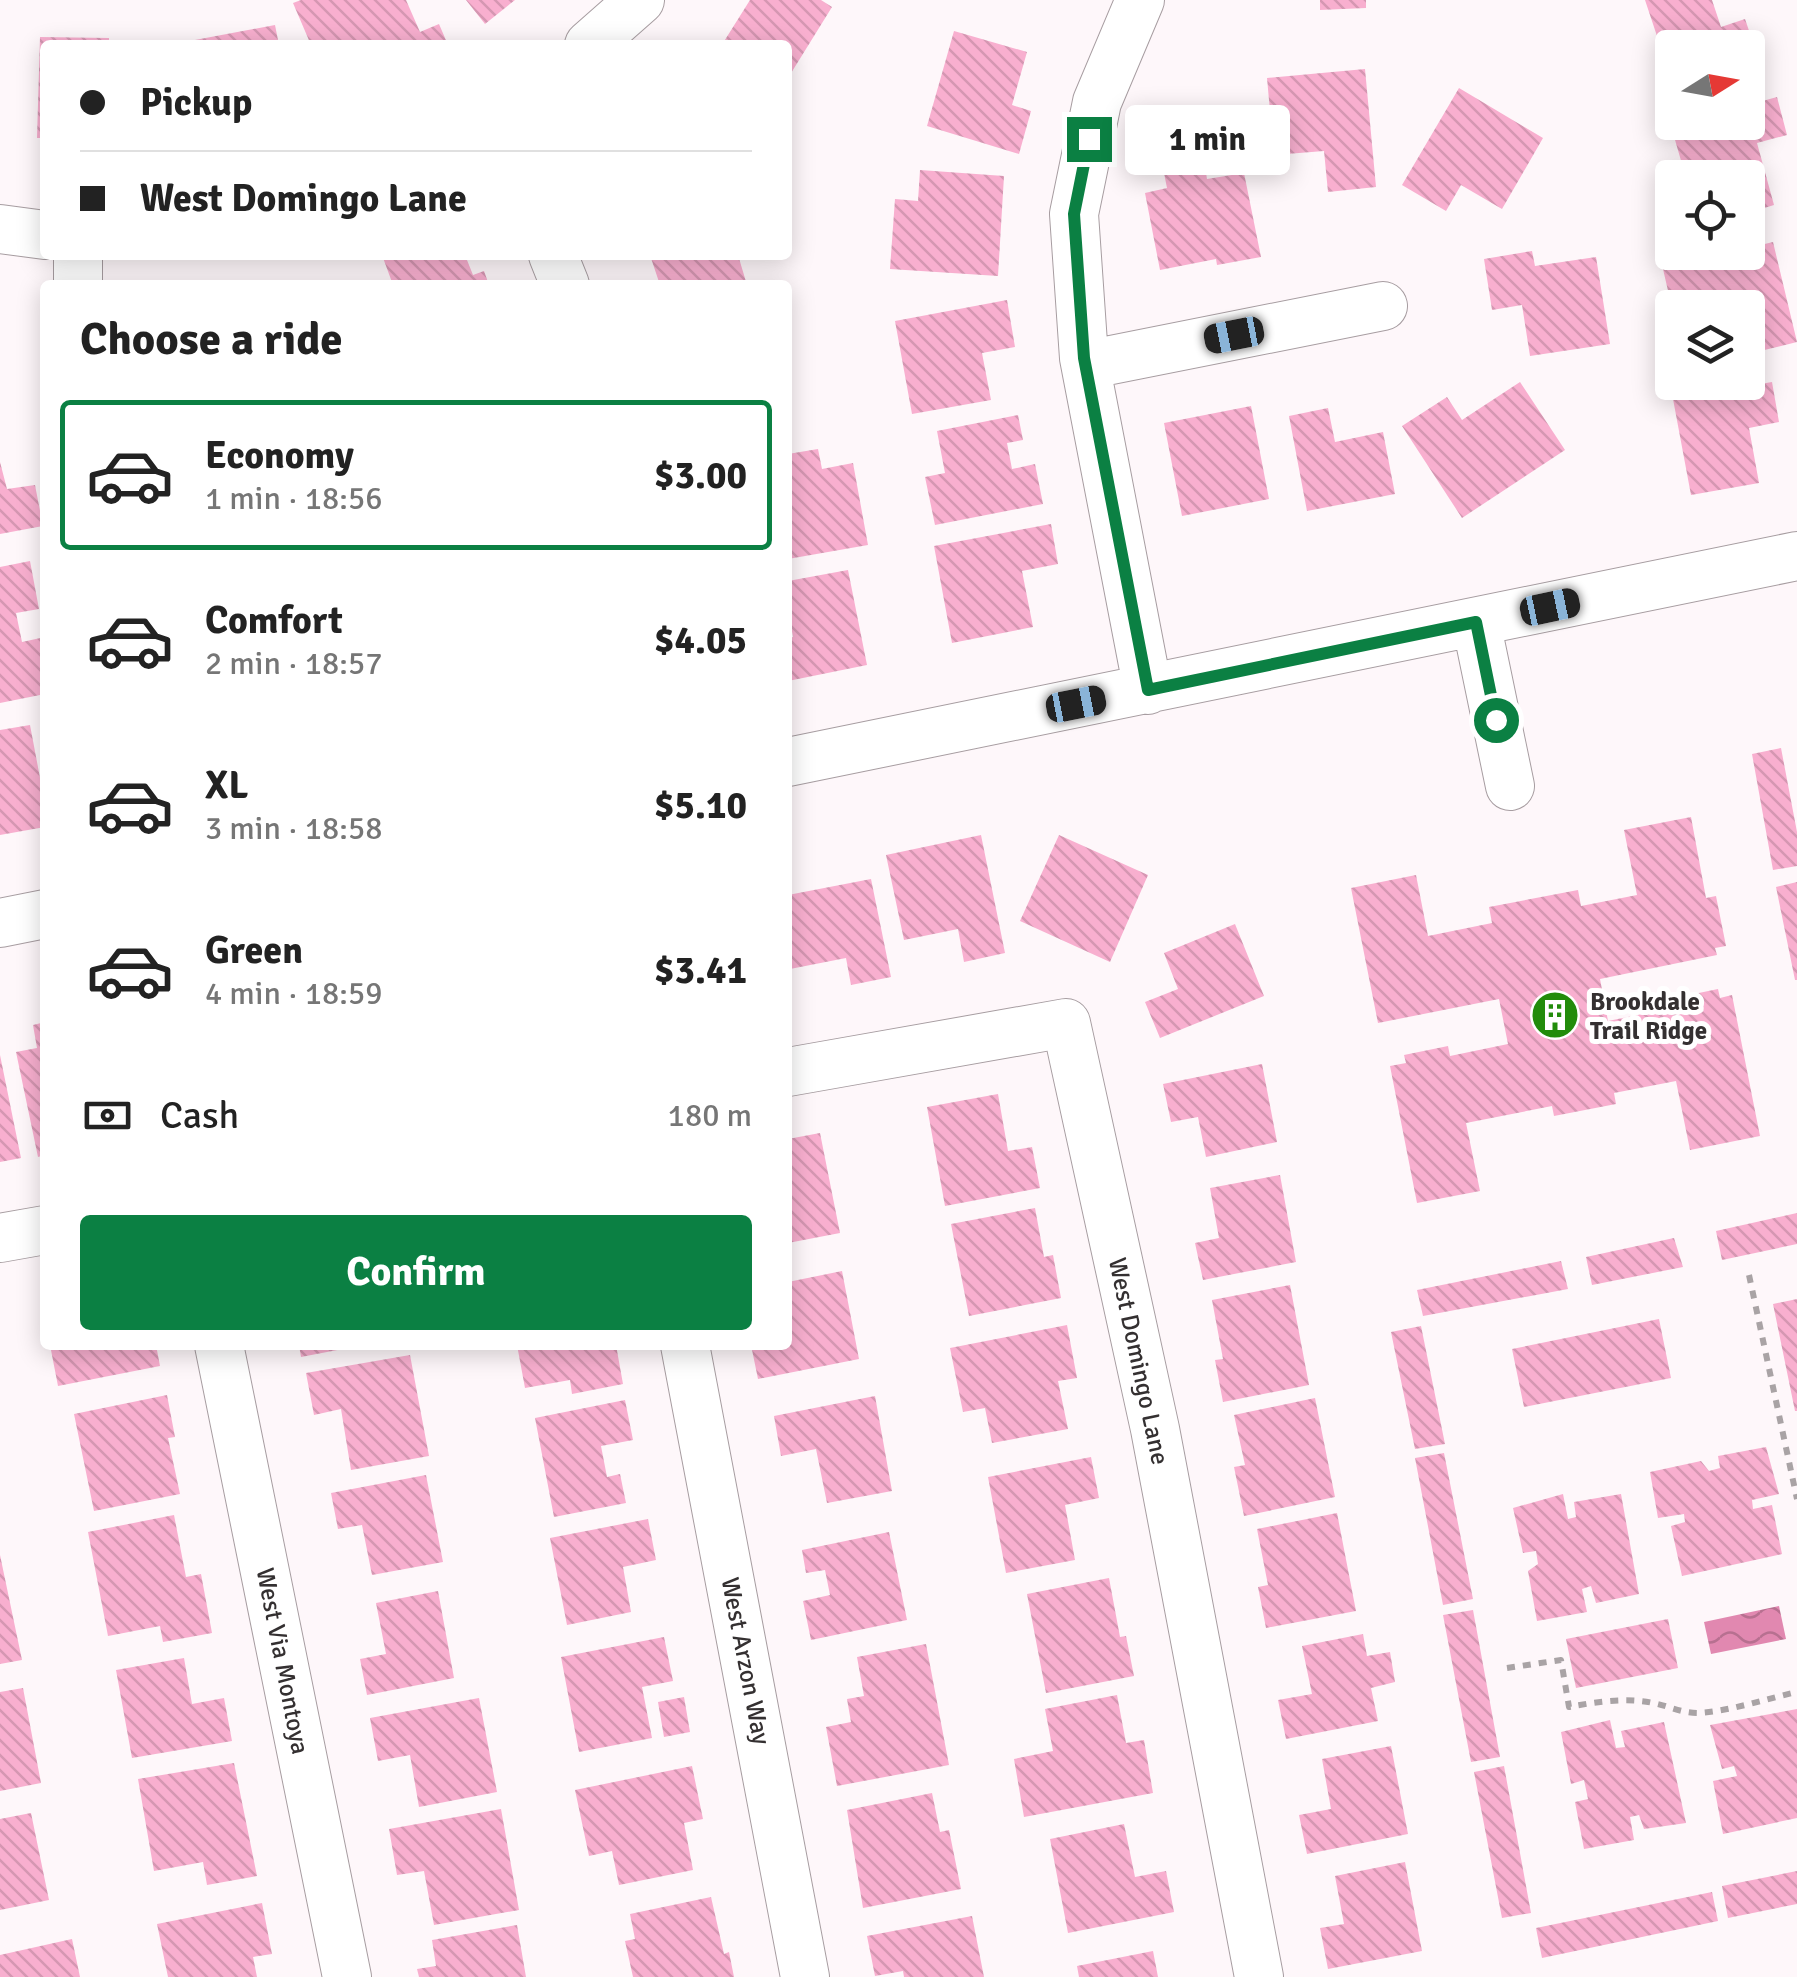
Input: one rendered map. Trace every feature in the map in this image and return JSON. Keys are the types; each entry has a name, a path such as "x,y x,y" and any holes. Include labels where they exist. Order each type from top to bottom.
{"street":[{"path":"595,40 640,0"},
{"path":"1140,0 1097,102 1074,214 1086,365 1148,690"},
{"path":"0,229 40,234"},
{"path":"1086,365 1383,306"},
{"path":"792,761 1797,556"},
{"path":"1476,622 1510,786"},
{"path":"0,923 40,915"},
{"name":"West Domingo Lane","path":"792,1071 1066,1023 1154,1429 1259,1977"},
{"path":"0,1238 40,1231"},
{"name":"West Via Montoya","path":"220,1350 347,1977"},
{"name":"West Arzon Way","path":"686,1350 805,1977"}],"path":[{"path":"1749,1275 1797,1499"},
{"path":"1507,1668 1560,1660 1568,1708 1618,1701 1652,1702 1674,1711 1698,1713 1797,1692"}],"water":[{"path":"1779,1606 1786,1639 1711,1654 1704,1622"}],"building":[{"path":"406,0 420,32 439,24 446,40 309,40 293,3"},
{"path":"466,0 515,0 485,24"},
{"path":"750,0 821,0 832,7 792,72 792,40 725,40"},
{"path":"1320,0 1366,0 1366,8 1320,10"},
{"path":"1645,0 1712,0 1721,27 1745,19 1749,30 1655,30"},
{"path":"275,25 278,40 195,40"},
{"path":"954,31 1027,52 1012,105 1031,111 1019,154 927,126"},
{"path":"40,37 109,38 40,40 37,138"},
{"path":"1365,69 1376,187 1328,192 1324,151 1274,155 1267,78"},
{"path":"1459,88 1543,138 1502,209 1461,185 1446,211 1402,185"},
{"path":"1777,97 1787,135 1757,143 1762,160 1681,160 1675,140 1765,140 1765,100"},
{"path":"1204,160 1207,179 1244,173 1261,257 1217,265 1216,259 1160,270 1145,193 1167,188 1163,168"},
{"path":"920,170 1004,176 998,276 890,269 895,199 918,201"},
{"path":"1765,172 1774,205 1765,208"},
{"path":"1773,242 1797,342 1765,350 1765,290 1668,290 1663,270 1765,270 1765,244"},
{"path":"1532,251 1535,266 1596,257 1610,344 1530,356 1522,305 1492,310 1484,259"},
{"path":"384,260 467,260 473,275 484,271 487,280 391,280"},
{"path":"652,260 740,260 746,280 658,280"},
{"path":"1007,300 1015,347 982,353 991,400 912,414 895,321"},
{"path":"1520,382 1565,450 1462,518 1402,426 1447,397 1462,420"},
{"path":"1772,382 1779,422 1749,428 1759,483 1691,495 1673,400 1765,400 1765,383"},
{"path":"1251,406 1269,499 1182,516 1164,423"},
{"path":"1328,408 1335,442 1383,432 1395,494 1307,511 1289,416"},
{"path":"1018,415 1023,440 1007,443 1012,469 1035,464 1043,504 935,525 925,477 945,473 937,431"},
{"path":"818,449 822,469 853,463 868,545 792,558 792,453"},
{"path":"0,462 7,489 35,485 40,527 0,534"},
{"path":"1051,524 1058,564 1022,571 1033,627 952,643 934,546"},
{"path":"30,561 39,609 16,613 22,642 40,638 40,695 0,703 0,567"},
{"path":"848,570 867,665 792,680 792,580"},
{"path":"30,725 40,778 40,828 0,835 0,730"},
{"path":"1781,748 1797,832 1797,866 1773,870 1752,754"},
{"name":"Brookdale Trail Ridge","path":"1691,817 1706,898 1716,896 1726,946 1715,948 1717,955 1600,979 1608,1021 1667,1009 1665,1000 1718,989 1720,998 1732,995 1760,1136 1690,1150 1676,1081 1614,1093 1616,1104 1554,1116 1552,1106 1466,1123 1480,1191 1417,1203 1390,1066 1406,1063 1404,1055 1448,1046 1450,1056 1508,1044 1499,999 1378,1023 1351,888 1416,875 1428,936 1492,923 1489,907 1578,890 1581,906 1637,895 1624,830"},
{"path":"981,835 1005,953 964,962 958,929 904,940 886,855"},
{"path":"1059,835 1148,875 1110,962 1020,921"},
{"path":"871,879 891,977 851,985 846,958 792,969 792,894"},
{"path":"1797,882 1797,980 1795,980 1776,887"},
{"path":"1235,924 1264,996 1160,1038 1145,1002 1178,989 1164,953"},
{"path":"40,1023 38,1157 16,1052 37,1048 33,1025"},
{"path":"0,1055 21,1158 0,1162"},
{"path":"1262,1064 1277,1142 1206,1157 1198,1117 1171,1122 1163,1084"},
{"path":"998,1094 1008,1151 1032,1147 1040,1188 945,1206 927,1107"},
{"path":"820,1133 840,1233 792,1242 792,1138"},
{"path":"1280,1175 1296,1262 1203,1280 1195,1243 1219,1238 1210,1188"},
{"path":"1035,1208 1044,1257 1053,1255 1061,1298 969,1316 951,1224"},
{"path":"1797,1213 1797,1244 1722,1260 1716,1231"},
{"path":"1674,1238 1683,1267 1592,1285 1586,1257"},
{"path":"1561,1261 1568,1289 1423,1316 1417,1290"},
{"path":"842,1271 859,1359 758,1379 752,1350 792,1350 792,1281"},
{"path":"1290,1285 1309,1385 1223,1402 1215,1360 1223,1359 1212,1300"},
{"path":"1797,1299 1797,1411 1795,1411 1773,1304"},
{"path":"1659,1319 1671,1378 1524,1407 1512,1349"},
{"path":"1067,1325 1077,1378 1058,1381 1068,1429 992,1443 985,1408 963,1412 950,1348"},
{"path":"1421,1326 1445,1444 1415,1449 1391,1332"},
{"path":"51,1350 157,1350 160,1366 58,1386"},
{"path":"300,1350 337,1350 301,1357"},
{"path":"518,1350 617,1350 623,1384 572,1394 570,1380 525,1388"},
{"path":"410,1355 429,1456 351,1470 341,1409 314,1415 306,1373"},
{"path":"167,1395 175,1437 168,1438 180,1494 94,1511 74,1414"},
{"path":"875,1396 892,1491 827,1503 816,1449 781,1456 774,1416"},
{"path":"1315,1398 1335,1497 1244,1516 1234,1467 1245,1465 1234,1415"},
{"path":"625,1400 633,1440 601,1446 607,1477 620,1474 626,1503 554,1517 535,1418"},
{"path":"1766,1447 1779,1494 1752,1500 1753,1509 1772,1505 1782,1554 1682,1576 1671,1526 1685,1522 1684,1514 1658,1518 1650,1472 1701,1461 1709,1471 1720,1468 1718,1456"},
{"path":"1444,1453 1473,1599 1443,1605 1415,1458"},
{"path":"1091,1457 1099,1498 1065,1505 1075,1560 1006,1573 988,1477"},
{"path":"426,1475 443,1562 372,1575 362,1525 338,1529 331,1493"},
{"path":"1563,1494 1568,1519 1576,1517 1574,1502 1621,1494 1639,1594 1596,1603 1591,1586 1582,1589 1587,1612 1537,1621 1528,1571 1538,1564 1536,1551 1523,1553 1513,1508"},
{"path":"1337,1513 1356,1611 1266,1628 1258,1587 1268,1585 1257,1529"},
{"path":"174,1515 186,1577 201,1574 212,1633 163,1642 160,1626 108,1636 88,1532"},
{"path":"648,1519 656,1560 623,1567 631,1612 567,1625 550,1538"},
{"path":"889,1532 907,1620 811,1640 803,1601 830,1595 825,1570 806,1573 802,1550"},
{"path":"0,1555 22,1660 0,1664"},
{"path":"1109,1578 1120,1637 1126,1636 1134,1676 1046,1693 1027,1594"},
{"path":"438,1591 454,1678 367,1695 360,1659 386,1654 376,1603"},
{"path":"1473,1610 1500,1757 1471,1762 1443,1615"},
{"path":"1668,1619 1678,1668 1576,1688 1566,1639"},
{"path":"1363,1634 1367,1656 1390,1652 1395,1682 1371,1688 1378,1721 1286,1739 1278,1700 1312,1694 1302,1646"},
{"path":"664,1637 673,1681 642,1687 652,1738 579,1752 561,1657"},
{"path":"926,1644 949,1765 837,1786 826,1727 851,1722 847,1699 864,1696 857,1657"},
{"path":"184,1658 192,1704 224,1698 232,1741 132,1758 116,1670"},
{"path":"23,1688 41,1783 0,1791 0,1692"},
{"path":"1117,1695 1126,1743 1144,1740 1153,1793 1024,1817 1014,1759 1053,1751 1045,1709"},
{"path":"684,1697 690,1732 664,1737 658,1702"},
{"path":"479,1698 497,1792 419,1807 410,1755 378,1761 370,1718"},
{"path":"1797,1709 1797,1818 1723,1834 1713,1781 1737,1776 1734,1766 1722,1769 1710,1725"},
{"path":"1610,1720 1616,1748 1625,1747 1621,1731 1664,1722 1686,1823 1644,1829 1639,1815 1630,1817 1634,1840 1584,1849 1575,1802 1588,1799 1584,1780 1571,1784 1561,1732"},
{"path":"1391,1746 1408,1834 1307,1854 1299,1815 1331,1809 1322,1759"},
{"path":"234,1763 257,1876 207,1885 203,1862 154,1871 138,1779"},
{"path":"692,1766 703,1819 684,1823 693,1870 619,1885 612,1851 589,1856 575,1790"},
{"path":"1504,1766 1531,1913 1502,1918 1474,1772"},
{"path":"932,1793 940,1832 949,1830 961,1889 863,1908 847,1810"},
{"path":"501,1809 519,1910 434,1925 424,1871 397,1875 389,1829"},
{"path":"31,1813 49,1900 0,1910 0,1819"},
{"path":"1124,1824 1135,1877 1166,1871 1174,1912 1068,1933 1050,1839"},
{"path":"1405,1862 1422,1951 1328,1969 1320,1928 1344,1924 1335,1876"},
{"path":"1797,1871 1797,1904 1728,1918 1722,1886"},
{"path":"1712,1892 1718,1921 1542,1958 1536,1928"},
{"path":"711,1897 724,1954 729,1952 734,1977 633,1977 625,1941 635,1939 630,1914"},
{"path":"262,1903 272,1954 253,1957 257,1977 168,1977 157,1924"},
{"path":"972,1916 984,1977 904,1977 903,1971 875,1976 867,1936"},
{"path":"517,1925 526,1977 419,1977 417,1969 436,1966 432,1940"},
{"path":"72,1939 80,1977 0,1977 0,1955"},
{"path":"1153,1951 1158,1977 1079,1977 1077,1966"}],"place":[{"name":"Brookdale Trail Ridge","path":"1555,1015"}],"route":[{"path":"1089,139 1074,214 1084,358 1148,690 1476,622 1496,720"}]}
